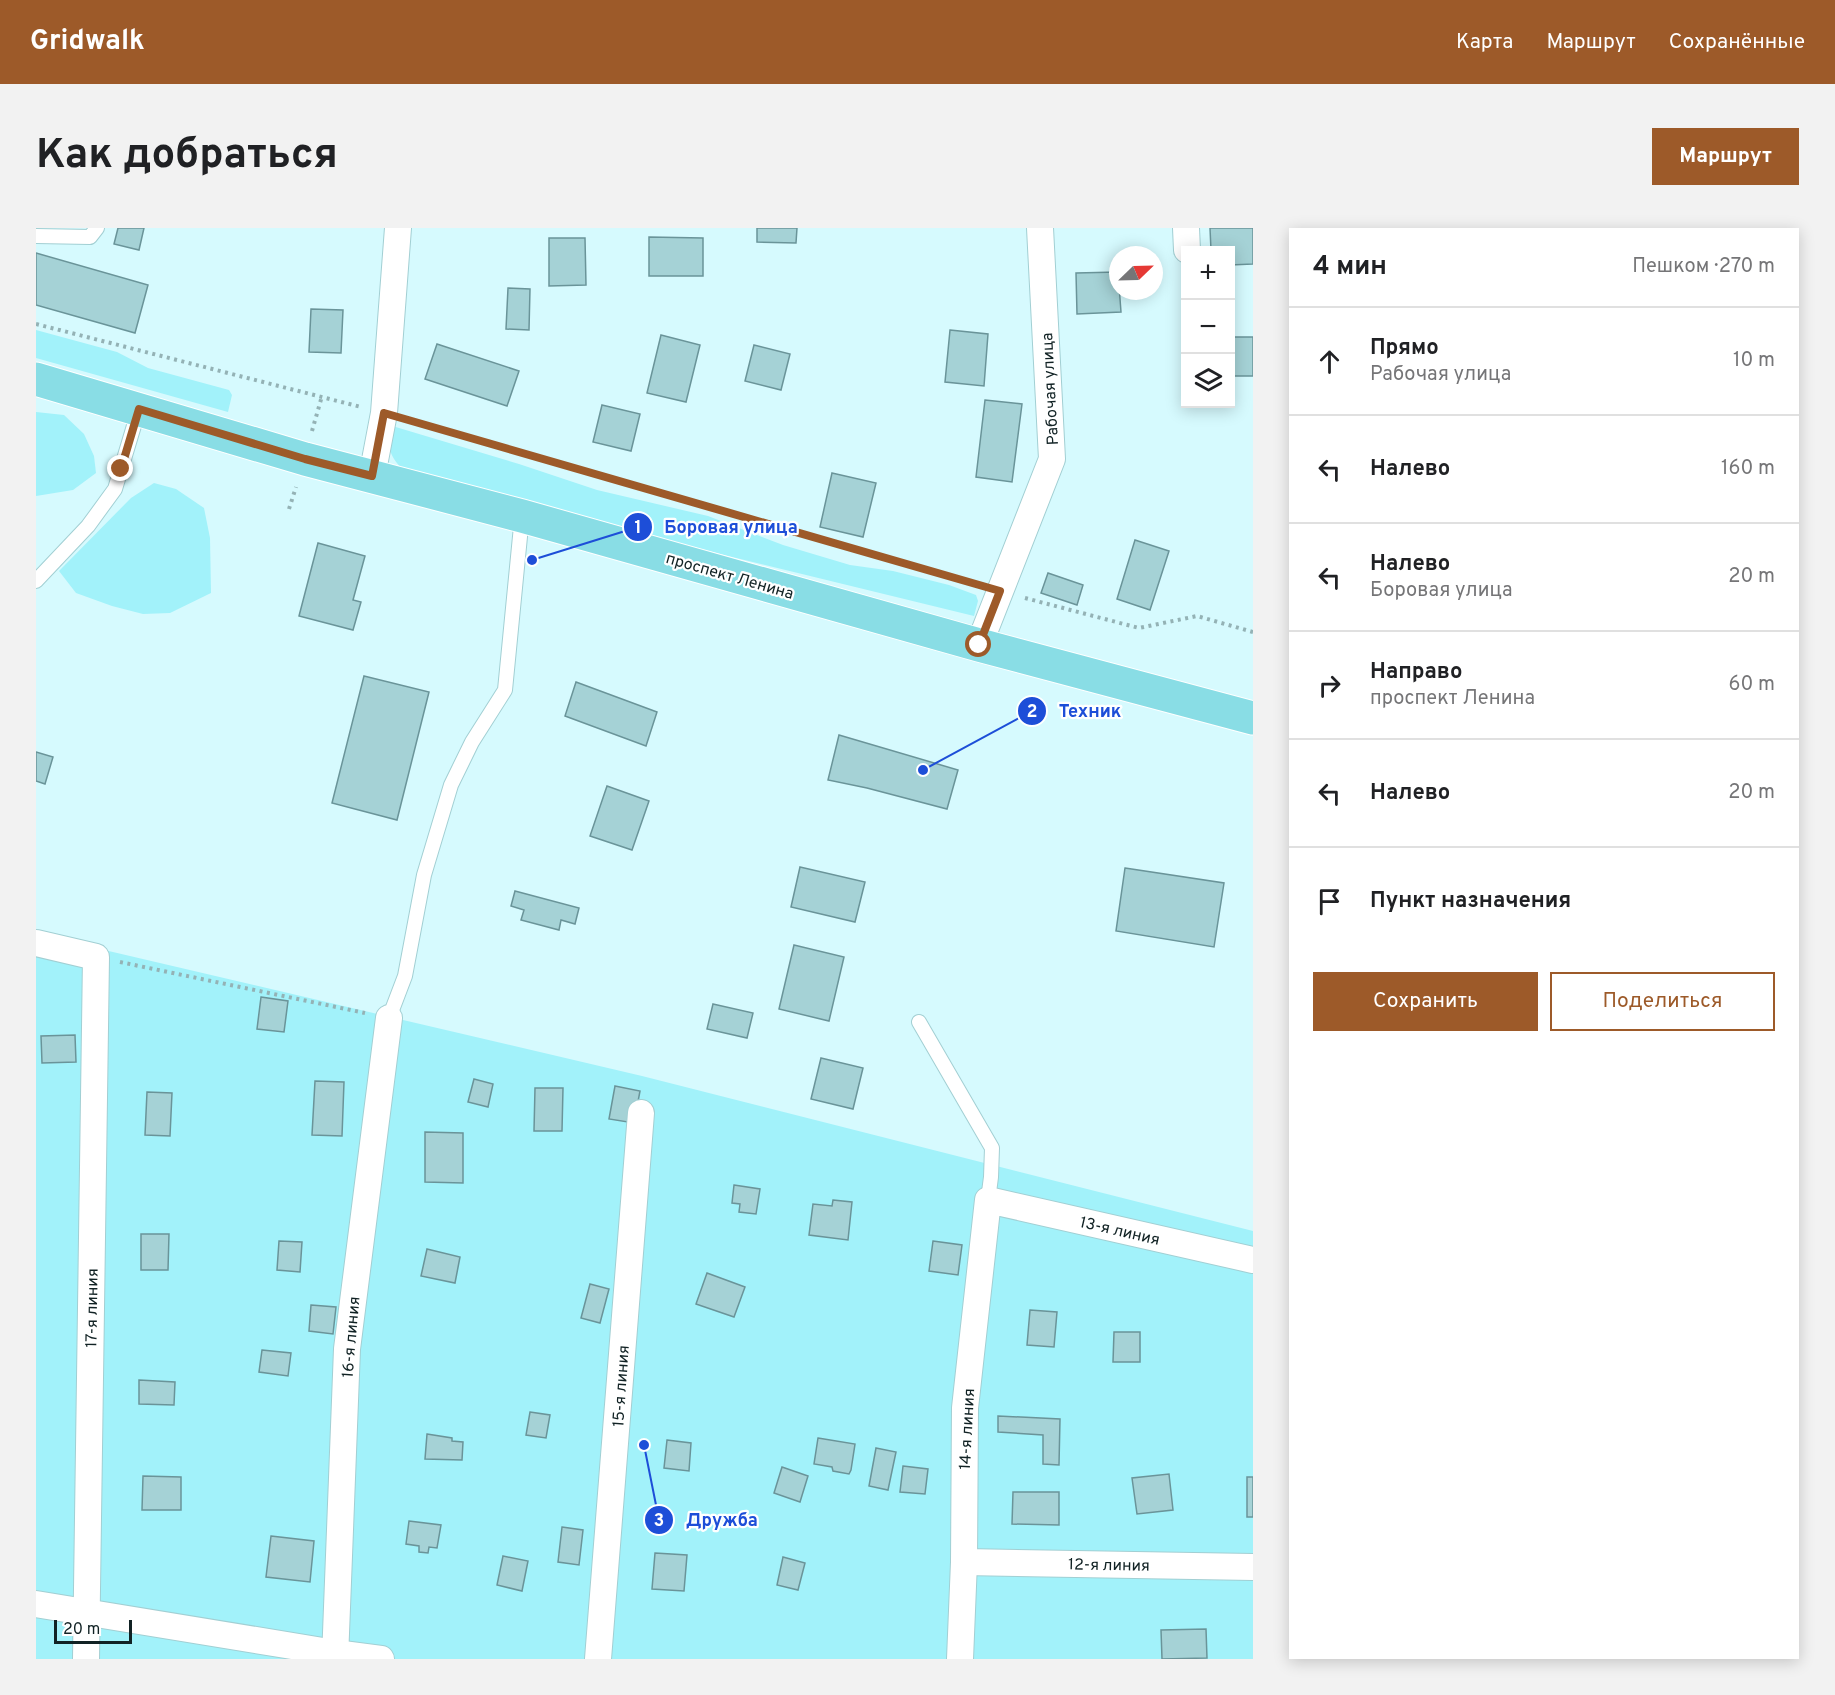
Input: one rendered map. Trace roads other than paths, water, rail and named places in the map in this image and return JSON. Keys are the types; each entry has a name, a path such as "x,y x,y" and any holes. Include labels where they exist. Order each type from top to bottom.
{"main road":[{"name":"проспект Ленина","path":"36,379 305,459 522,516 979,645 1253,718"}],"street":[{"path":"372,476 384,413 398,228"},
{"name":"Рабочая улица","path":"979,645 1052,459 1040,228"},
{"path":"1186,228 1187,246"},
{"name":"17-я линия","path":"36,943 96,957 86,1659"},
{"name":"16-я линия","path":"335,1656 347,1349 389,1018"},
{"name":"15-я линия","path":"598,1659 641,1113"},
{"name":"13-я линия","path":"988,1200 1253,1260"},
{"name":"14-я линия","path":"960,1659 964,1562 965,1408 988,1200"},
{"name":"12-я линия","path":"964,1562 1253,1567"},
{"path":"36,1605 335,1656 381,1659"}],"lane":[{"path":"36,237 90,237 97,228"},
{"path":"36,581 88,526 115,489 139,409"},
{"path":"389,1018 405,976 424,875 451,785 472,741 505,690 522,516"},
{"path":"919,1022 992,1148 988,1200"}],"place":[{"name":"Боровая улица","path":"532,560"},
{"name":"Техник","path":"923,770"},
{"name":"Дружба","path":"644,1445"}]}
